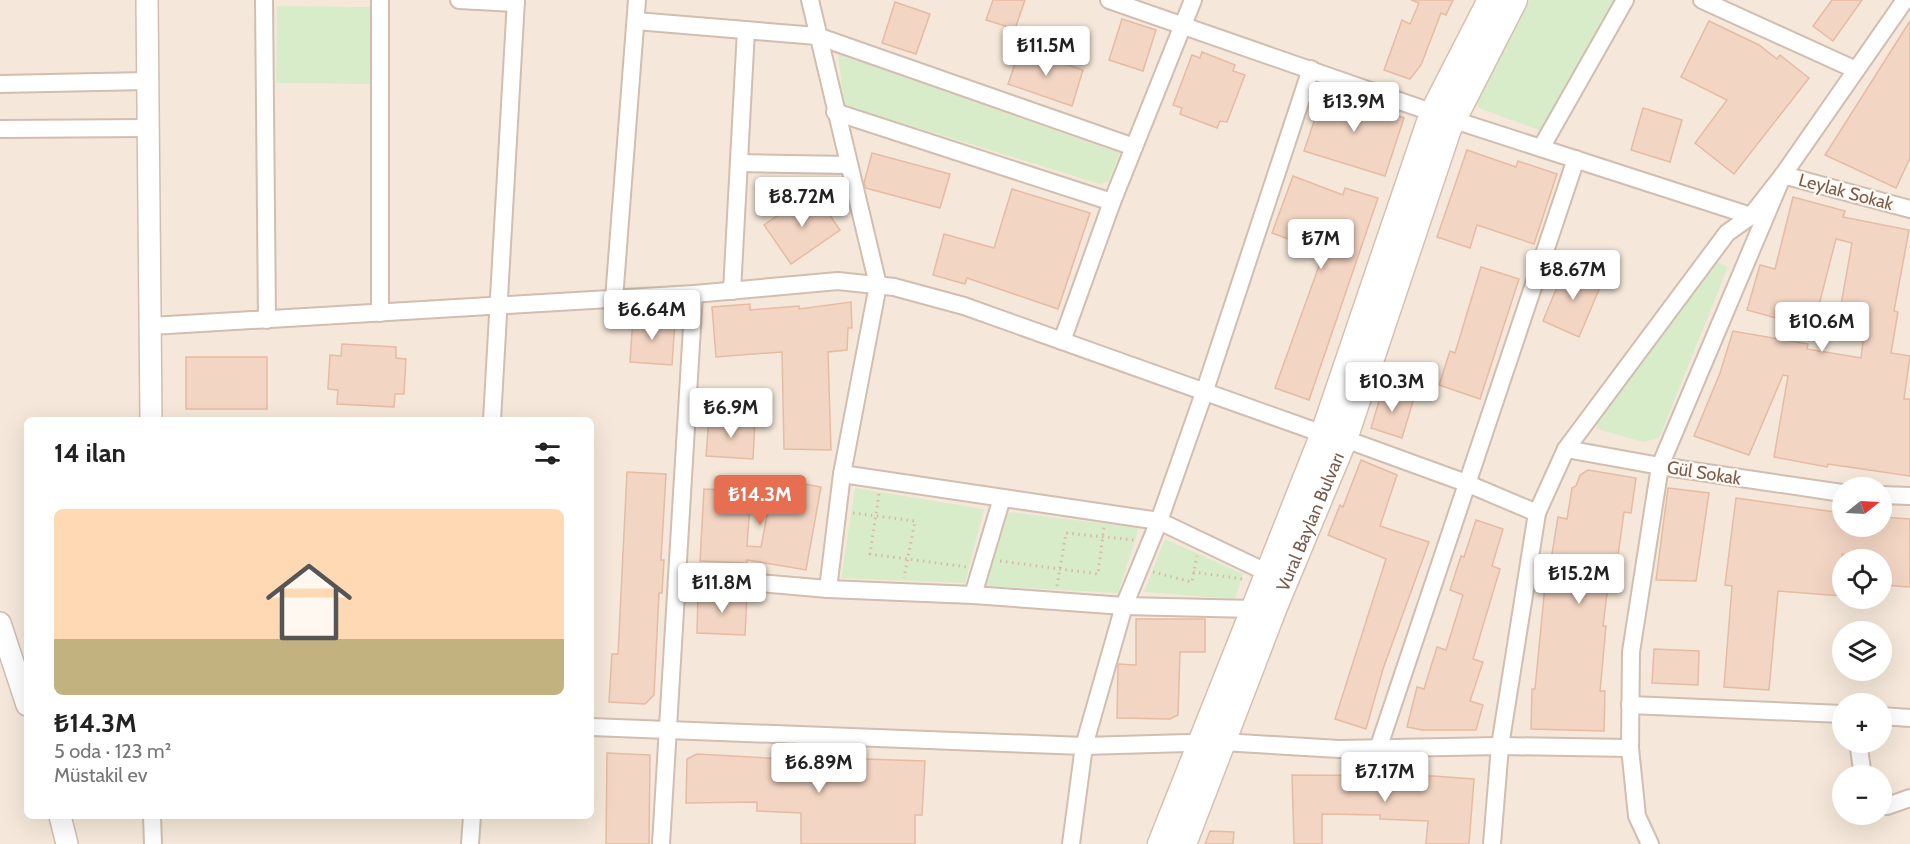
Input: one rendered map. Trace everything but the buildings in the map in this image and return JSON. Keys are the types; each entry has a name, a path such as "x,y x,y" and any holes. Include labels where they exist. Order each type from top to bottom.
{"main road":[{"name":"Vural Baylan Bulvarı","path":"1160,844 1211,743 1334,436 1443,117 1490,0"},
{"name":"Vural Baylan Bulvarı","path":"1443,117 1515,0"},
{"name":"Vural Baylan Bulvarı","path":"1184,844 1211,743 1254,609 1268,573 1334,436"}],"street":[{"path":"147,0 151,417"},
{"path":"264,0 267,320"},
{"path":"380,0 380,313"},
{"path":"459,0 516,1 492,417"},
{"path":"614,299 637,0"},
{"path":"810,0 878,285 842,474 828,589"},
{"path":"1109,0 1443,117 1751,216"},
{"path":"1062,341 1112,202 1181,24 1193,0"},
{"path":"1541,148 1625,0"},
{"path":"1702,0 1856,70"},
{"path":"1492,844 1500,746 1537,513 1566,449 1727,233 1751,216 1783,176 1905,0"},
{"path":"636,21 817,36 1134,147"},
{"path":"732,291 746,30"},
{"path":"1071,844 1084,746 1124,606 1159,521 1204,393 1311,69"},
{"path":"0,84 147,81"},
{"path":"835,112 1112,202"},
{"path":"0,129 148,128"},
{"path":"1378,749 1576,159"},
{"path":"739,163 849,165"},
{"path":"1650,844 1637,816 1630,748 1631,652 1660,466 1783,176"},
{"name":"Leylak Sokak","path":"1783,176 1910,209"},
{"path":"151,327 694,294 838,281 894,287 964,306 1204,393 1334,436 1466,483 1537,513"},
{"path":"661,844 694,294"},
{"name":"Gül Sokak","path":"1566,449 1660,466 1832,492"},
{"path":"842,474 1159,521 1268,573"},
{"path":"1892,495 1910,496"},
{"path":"973,594 1002,498"},
{"path":"677,576 828,589 973,594 1124,606 1254,609"},
{"path":"0,623 24,696"},
{"path":"1630,705 1832,714"},
{"path":"1892,717 1910,718"},
{"path":"594,727 1084,746 1211,743 1339,749 1500,746 1630,748"},
{"path":"1892,804 1910,798"},
{"path":"61,819 67,844"},
{"path":"152,819 153,844"},
{"path":"470,844 472,819"}],"path":[{"path":"879,492 870,554 972,567"},
{"path":"849,512 915,521 903,584"},
{"path":"992,560 1098,574 1105,521"},
{"path":"1056,592 1066,533 1139,540"},
{"path":"1148,571 1192,582 1198,550"},
{"path":"1193,572 1245,580"}],"shaded area":[{"path":"0,0 1910,0 1910,844 0,844"}],"green space":[{"path":"1530,0 1617,0 1547,128 1539,130 1479,108 1476,103"},
{"path":"277,6 371,7 370,84 276,83"},
{"path":"838,54 1120,153 1108,182 1100,184 844,105"},
{"path":"1717,262 1728,267 1659,438 1643,442 1598,429 1595,423"},
{"path":"855,488 984,509 965,583 841,578"},
{"path":"1009,512 1139,528 1118,593 986,586"},
{"path":"1165,539 1243,574 1235,599 1144,592"}]}
